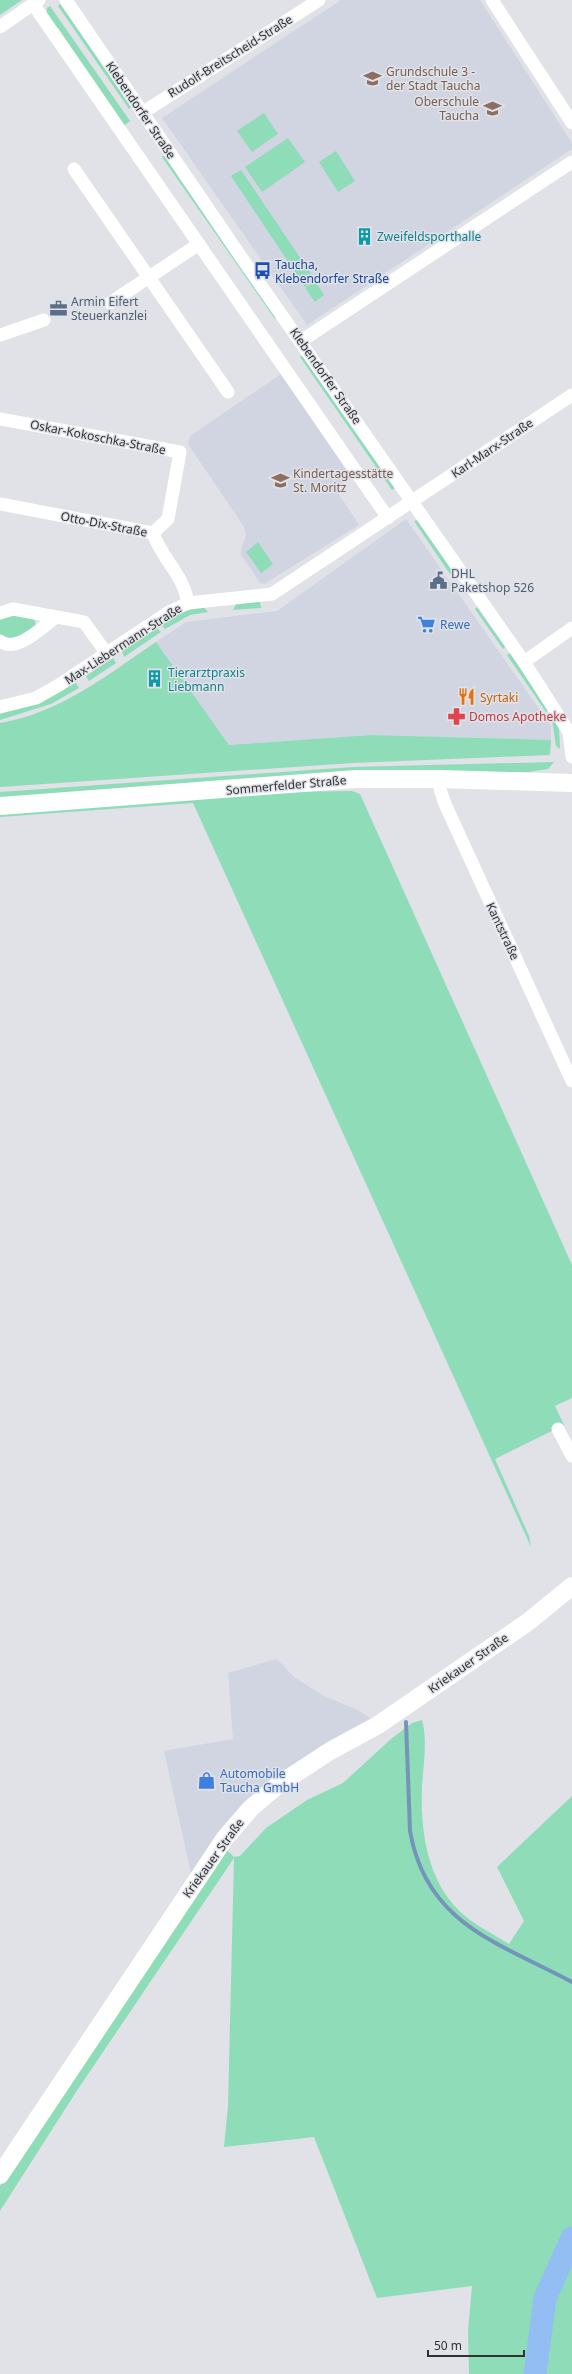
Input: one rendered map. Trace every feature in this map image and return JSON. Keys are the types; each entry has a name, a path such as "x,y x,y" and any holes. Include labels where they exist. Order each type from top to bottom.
{"street":[{"name":"Klebendorfer Straße","path":"66,0 142,113 524,662 569,732 572,757"},
{"name":"Rudolf-Breitscheid-Straße","path":"142,113 319,0"},
{"path":"492,0 572,123"},
{"path":"0,27 36,2 199,244 388,518"},
{"path":"301,341 572,162"},
{"path":"74,169 228,392"},
{"path":"110,303 199,244"},
{"path":"0,335 44,320"},
{"name":"Karl-Marx-Straße","path":"413,501 572,395"},
{"name":"Oskar-Kokoschka-Straße","path":"0,418 180,452 168,519 152,533"},
{"name":"Max-Liebermann-Straße","path":"0,707 36,698 107,654 169,612 188,603 272,594 413,501"},
{"name":"Otto-Dix-Straße","path":"0,504 152,533 155,541 180,578 188,603"},
{"path":"0,613 13,609 55,618 84,622 107,654"},
{"path":"0,641 6,645 15,645 55,618"},
{"path":"524,662 572,628"},
{"name":"Sommerfelder Straße","path":"0,806 356,779 440,779 572,783"},
{"name":"Kantstraße","path":"440,779 440,789 445,804 572,1081"},
{"path":"558,1429 572,1456"},
{"name":"Kriekauer Straße","path":"0,2175 216,1851 251,1808 278,1785 330,1751 378,1725 410,1704 528,1622 572,1586"}],"shaded area":[{"path":"341,0 480,0 572,143 572,149 307,325 162,118"},
{"name":"Kindertagesstätte St. Moritz","path":"281,374 351,477 336,490 359,525 264,584 260,583 241,555 241,550 246,535 244,527 188,444 190,436"},
{"path":"406,519 551,726 551,740 371,735 229,745 156,642 186,622 277,611"},
{"path":"277,1659 294,1677 324,1696 356,1709 375,1721 320,1749 192,1878 164,1751 233,1739 228,1673"}],"green space":[{"path":"0,0 22,0 0,15"},
{"path":"60,4 132,107 129,109 58,6"},
{"path":"50,6 130,121 122,127 116,118 117,114 58,28 53,28 46,16 47,8"},
{"path":"264,113 278,134 252,152 237,131"},
{"path":"288,138 305,162 262,192 245,167"},
{"path":"336,151 355,181 338,192 319,162"},
{"path":"165,155 277,317 275,319 162,157"},
{"path":"241,170 315,280 305,287 231,176"},
{"path":"315,281 324,295 315,302 305,288"},
{"path":"303,355 396,487 392,490 300,357"},
{"path":"418,520 453,572 450,574 414,521"},
{"path":"258,542 273,564 261,573 246,552"},
{"path":"260,601 261,608 233,610 236,604"},
{"path":"203,606 208,612 190,615 165,629 161,624 182,612"},
{"path":"477,607 505,647 503,649 475,609"},
{"path":"9,615 34,618 36,627 16,639 0,636 0,619"},
{"path":"157,628 161,632 124,657 122,651"},
{"path":"156,642 229,745 371,735 551,740 550,755 353,763 0,787 0,723 43,711 63,702 101,679"},
{"path":"510,653 549,710 546,712 507,655"},
{"path":"113,658 116,663 89,681 86,676"},
{"path":"76,683 79,688 51,704 0,720 0,713 40,701"},
{"path":"555,719 559,729 560,749 556,746 552,720"},
{"path":"554,762 548,769 528,772 434,772 0,799 0,792 353,767"},
{"path":"352,791 360,794 572,1265 572,1398 555,1406 564,1425 495,1459 529,1536 531,1547 193,803 0,817 0,811 274,792"},
{"path":"422,1720 425,1736 422,1787 423,1822 425,1840 435,1874 442,1889 452,1903 465,1916 509,1944 524,1921 497,1867 572,1796 572,2374 469,2374 468,2331 472,2286 377,2298 314,2137 224,2147 228,2106 234,1858 76,2092 0,2211 0,2186 225,1848 234,1857 240,1856 266,1828 307,1800 343,1783 391,1739 412,1723"}],"waterway":[{"path":"406,1722 410,1831 419,1863 432,1888 449,1909 470,1927 493,1942 572,1982"},
{"path":"535,2374 545,2298 572,2238"}],"place":[{"name":"Grundschule 3 - der Stadt Taucha","path":"373,78"},
{"name":"Oberschule Taucha","path":"492,108"},
{"name":"Zweifeldsporthalle","path":"364,236"},
{"name":"Taucha, Klebendorfer Straße","path":"262,271"},
{"name":"Armin Eifert Steuerkanzlei","path":"58,308"},
{"name":"Kindertagesstätte St. Moritz","path":"280,480"},
{"name":"DHL Paketshop 526","path":"438,580"},
{"name":"Rewe","path":"427,624"},
{"name":"Tierarztpraxis Liebmann","path":"155,679"},
{"name":"Syrtaki","path":"467,697"},
{"name":"Domos Apotheke","path":"456,716"},
{"name":"Automobile Taucha GmbH","path":"207,1780"}]}
